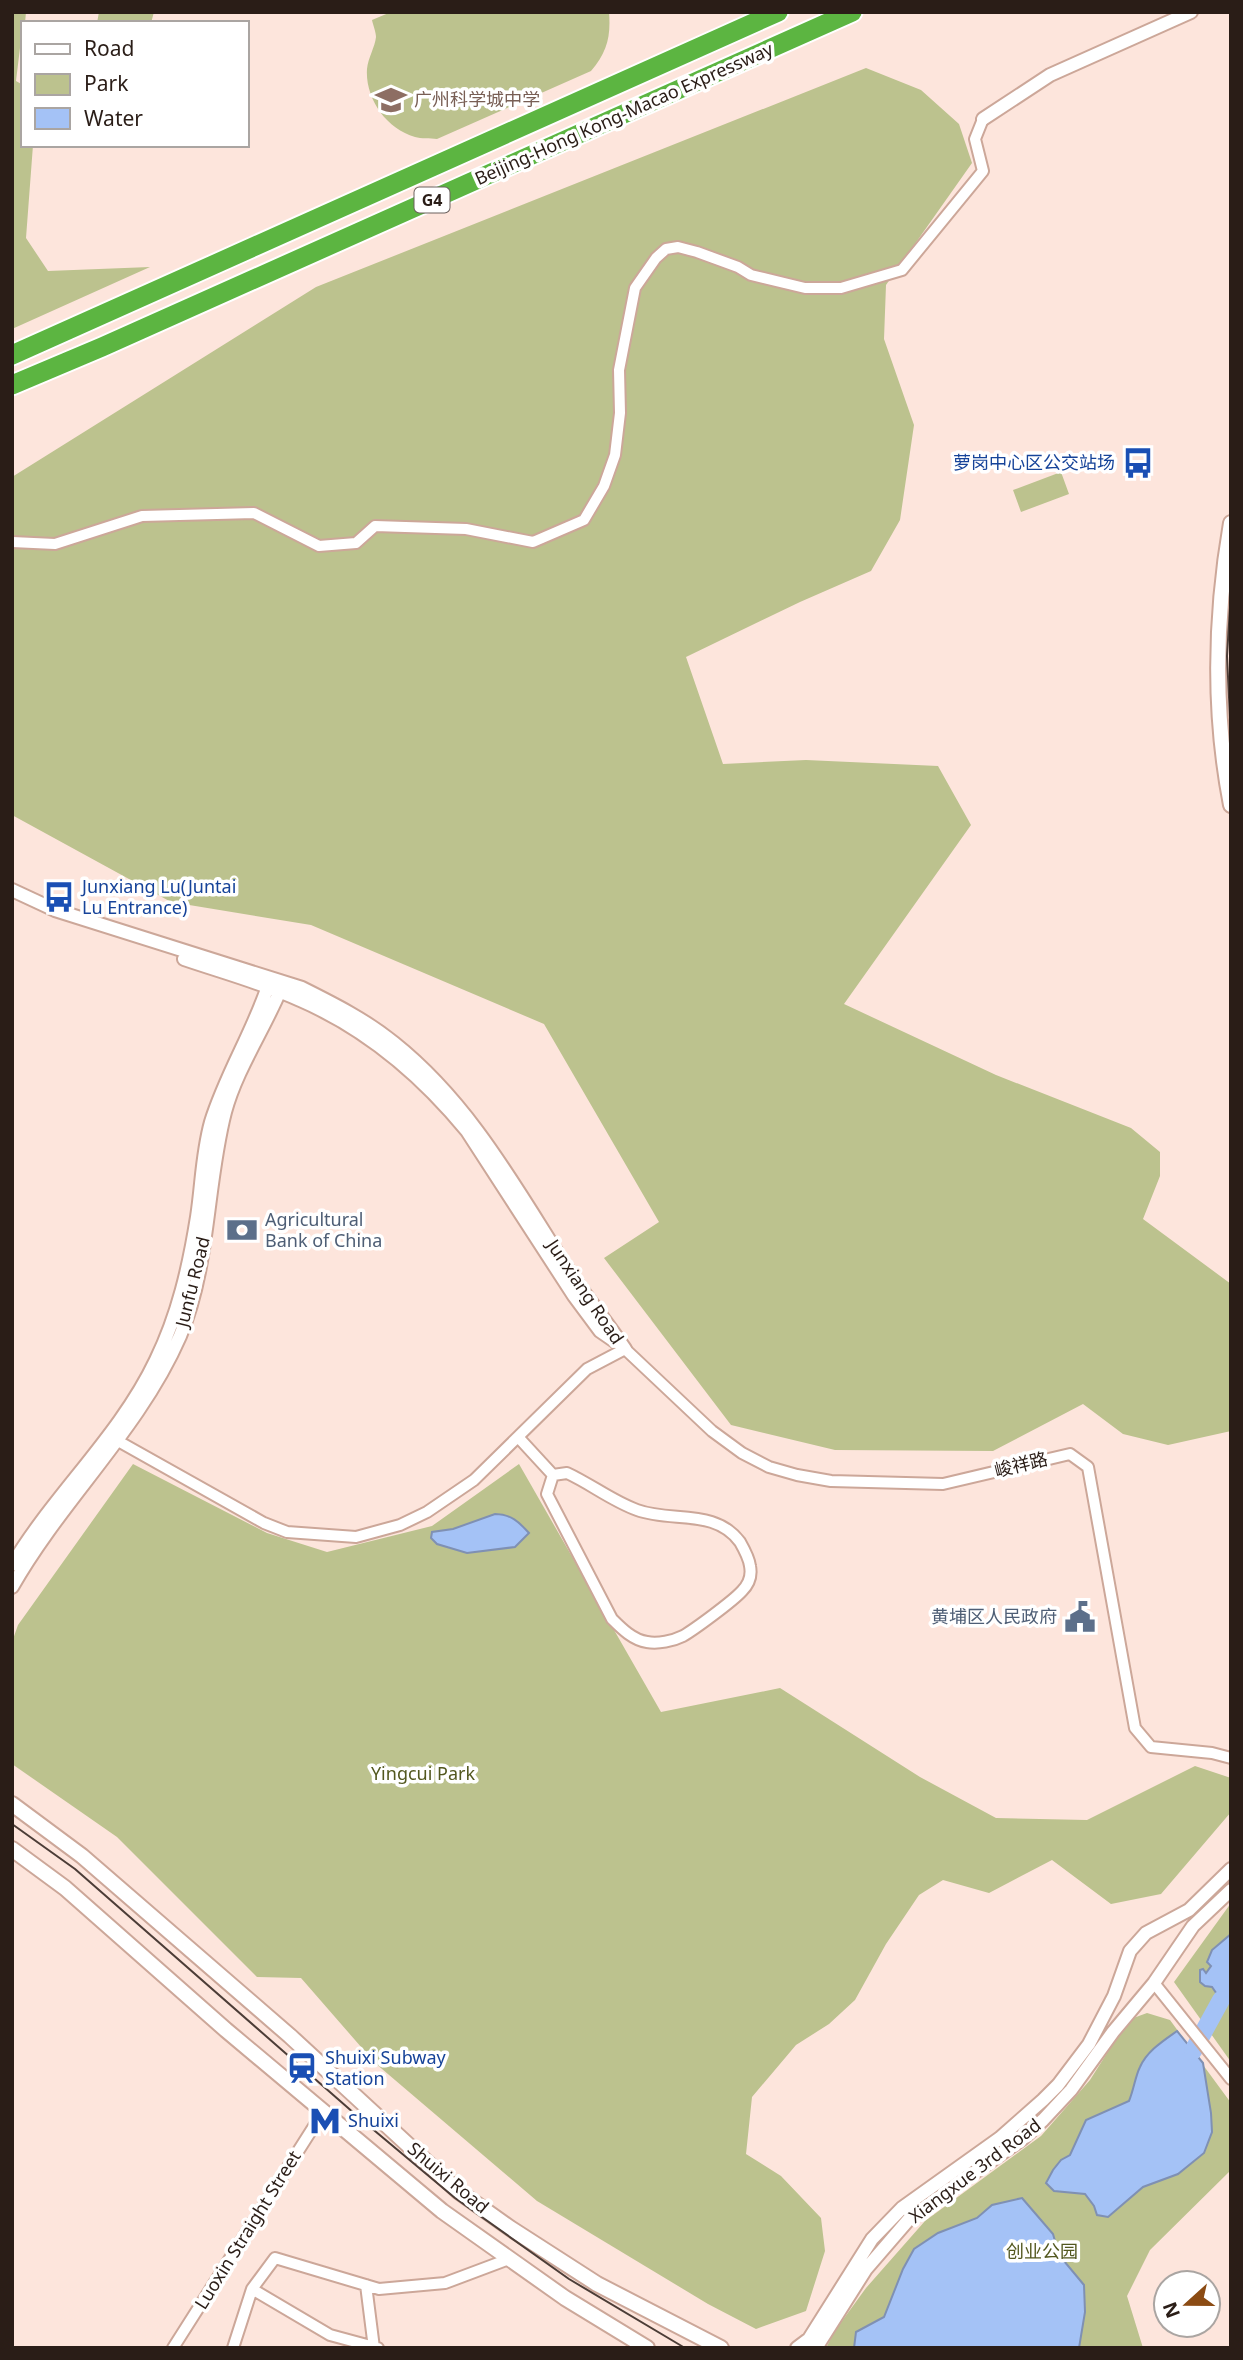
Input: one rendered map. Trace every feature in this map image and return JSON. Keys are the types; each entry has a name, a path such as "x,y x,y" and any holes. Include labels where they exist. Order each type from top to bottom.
{"highway":[{"name":"Beijing-Hong Kong-Macao Expressway","path":"16,353 778,12"},
{"name":"Beijing-Hong Kong-Macao Expressway","path":"12,385 852,12"},
{"path":"12,395 102,347"}],"main road":[{"path":"1231,523 1223,572 1218,646 1220,718 1231,805"},
{"name":"Shuixi Road","path":"12,1804 82,1856 290,2035 458,2191 597,2284 721,2348"},
{"name":"Shuixi Road","path":"12,1849 65,1888 215,2021 442,2211 565,2298 647,2348"}],"street":[{"path":"12,542 55,544 142,516 254,513 319,546 356,543 375,526 466,529 533,542 584,520 604,486 615,455 620,413 619,370 635,288 656,258 666,249 678,247 738,267 751,275 805,288 841,288 902,270 983,171 975,139 983,119 1050,75 1191,12"},
{"name":"Junxiang Road","path":"12,890 55,910 276,985"},
{"name":"Junxiang Road","path":"12,899 49,914 276,985 302,988 370,1026 410,1055 451,1096 499,1159 564,1264 625,1349"},
{"name":"Junfu Road","path":"12,1587 55,1519 118,1441 151,1392 184,1324 204,1247 212,1178 226,1109 276,985"},
{"name":"Junfu Road","path":"12,1564 48,1511 123,1418 161,1350 181,1298 197,1217 204,1151 212,1122 225,1084 264,1002 276,985"},
{"path":"118,1441 264,1523 287,1532 356,1537 400,1525 427,1512 474,1480 587,1369 625,1349"},
{"name":"峻祥路","path":"625,1349 712,1431 742,1453 797,1475 831,1480 943,1484 1070,1454 1087,1467 1135,1728 1151,1747 1212,1753 1231,1758"},
{"path":"518,1437 553,1475"},
{"path":"567,1473 599,1493 660,1517 701,1518 722,1525 734,1534 744,1548 751,1565 750,1580 742,1591 682,1636 666,1642 646,1643 625,1632 612,1619 547,1494 553,1475 567,1473"},
{"path":"797,2348 810,2345 872,2239 902,2208 1000,2138 1043,2100 1089,2043 1114,1996 1129,1951 1146,1933 1189,1910 1231,1869"},
{"name":"Xiangxue 3rd Road","path":"810,2345 866,2269 910,2218 1029,2133 1071,2091 1154,1983 1193,1926 1231,1889"},
{"path":"1154,1983 1229,2076"},
{"name":"Luoxin Straight Street","path":"173,2348 323,2112"},
{"path":"233,2348 252,2289 275,2258 379,2288 445,2283 509,2259"},
{"path":"252,2289 330,2335 375,2348 366,2285"}],"green space":[{"path":"12,12 26,12 25,21 21,21 16,81 21,84 21,147 33,147 26,238 48,271 150,267 12,329"},
{"path":"99,12 154,12 152,21 97,21"},
{"path":"391,12 609,12 609,29 604,51 591,71 437,139 423,138 405,133 387,120 374,101 367,80 367,69 376,37 372,20"},
{"path":"866,68 921,90 959,124 972,163 886,285 884,339 914,425 900,520 871,571 686,657 723,764 806,760 938,766 971,825 844,1004 996,1075 1131,1128 1160,1152 1160,1176 1143,1219 1231,1284 1231,1431 1168,1445 1123,1434 1083,1404 993,1451 835,1450 731,1425 604,1258 659,1222 544,1024 311,925 171,902 12,815 12,477 316,287"},
{"path":"1061,472 1069,494 1021,512 1013,490"},
{"name":"Yingcui Park","path":"133,1464 267,1533 327,1552 432,1526 519,1464 661,1712 780,1688 920,1777 996,1818 1087,1820 1195,1766 1231,1778 1231,1812 1161,1894 1111,1904 1052,1860 989,1893 943,1880 919,1895 886,1944 855,2000 829,2024 796,2045 752,2097 746,2154 781,2176 821,2218 825,2251 806,2311 756,2329 708,2304 537,2201 375,2063 301,1978 257,1977 117,1837 12,1764 12,1642 18,1625"},
{"path":"1231,1903 1231,2062 1174,1982"},
{"name":"创业公园","path":"1147,2013 1170,2020 1231,2103 1231,2170 1150,2250 1127,2296 1143,2348 826,2348 834,2332 866,2288 925,2221 1041,2136 1090,2080 1128,2020"}],"water":[{"path":"495,1514 514,1519 529,1533 515,1547 467,1553 437,1544 431,1538 432,1532 453,1529"},
{"path":"1231,1934 1231,2002 1221,2000 1212,1987 1200,1982 1200,1970 1203,1969 1206,1973 1211,1966 1207,1962 1212,1950"},
{"path":"1177,2031 1203,2063 1212,2132 1204,2153 1178,2174 1143,2187 1108,2217 1097,2215 1085,2194 1054,2191 1046,2183 1061,2160 1070,2155 1086,2120 1129,2101 1143,2061"},
{"path":"1022,2198 1053,2234 1059,2255 1084,2285 1085,2312 1079,2348 854,2348 856,2332 884,2317 914,2249 938,2233 977,2218 992,2205"}],"waterway":[{"path":"1193,2051 1221,2000"}],"tram line":[{"path":"1231,592 1227,656 1231,738"},
{"path":"12,1824 75,1869 455,2198 569,2279 685,2348"}],"place":[{"name":"广州科学城中学","path":"391,100"},
{"name":"萝岗中心区公交站场","path":"1138,463"},
{"name":"Junxiang Lu(Juntai Lu Entrance)","path":"59,897"},
{"name":"Agricultural Bank of China","path":"242,1230"},
{"name":"黄埔区人民政府","path":"1080,1617"},
{"name":"Shuixi Subway Station","path":"302,2068"},
{"name":"Shuixi","path":"325,2121"}]}
